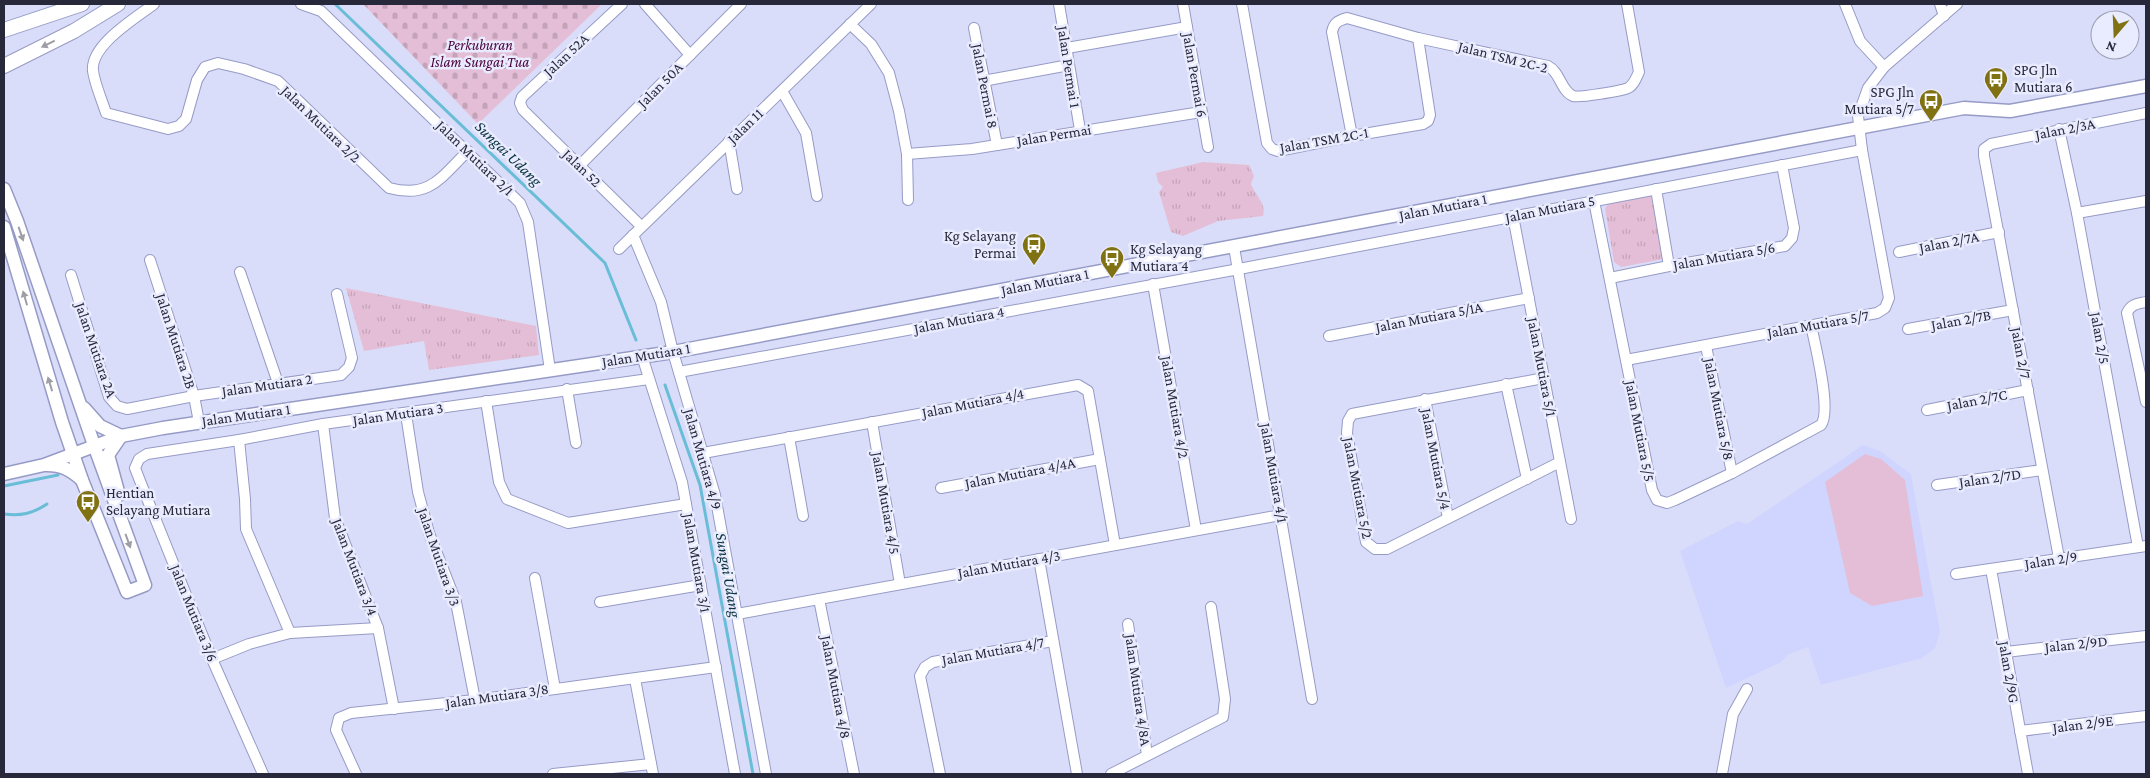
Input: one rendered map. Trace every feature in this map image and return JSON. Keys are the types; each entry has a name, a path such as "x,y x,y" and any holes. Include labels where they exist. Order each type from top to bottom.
{"main road":[{"path":"4,30 82,4"},
{"path":"4,66 74,31 118,4"}],"street":[{"name":"Jalan Mutiara 2/2","path":"154,4 107,40 96,56 93,71 106,113 168,129 179,126 186,119 197,80 205,67 218,62 278,81 389,188 405,193 421,191 435,183 468,151"},
{"name":"Jalan Mutiara 2/1","path":"301,4 321,11 520,203 528,222 550,370"},
{"name":"Jalan 52A","path":"522,110 520,103 522,97 622,4"},
{"path":"645,4 690,55"},
{"name":"Jalan 50A","path":"579,166 741,4"},
{"name":"Jalan 11","path":"619,248 871,4"},
{"name":"Jalan Permai 1","path":"1059,4 1080,130"},
{"name":"Jalan Permai 6","path":"1183,4 1208,147"},
{"name":"Jalan TSM 2C-1","path":"1242,4 1267,143 1272,149 1278,151 1423,124 1428,121 1430,115 1418,38"},
{"name":"Jalan TSM 2C-2","path":"1352,136 1332,32 1333,25 1338,21 1347,18 1418,38 1548,66 1554,69 1568,92 1578,96 1627,88 1634,82 1639,72 1627,4"},
{"path":"1845,4 1860,42 1884,68"},
{"path":"1940,4 1944,16"},
{"name":"Jalan Mutiara 5/7","path":"1626,360 1879,312 1885,308 1889,300 1858,127 1858,116 1864,97 1884,68 1957,4"},
{"path":"850,24 871,44 889,73 899,111 907,154 908,200"},
{"path":"1067,48 1187,27"},
{"name":"Jalan Permai 8","path":"974,28 996,144"},
{"path":"983,81 1069,65"},
{"name":"Jalan Mutiara 1","path":"4,474 44,465 121,436 199,422 673,352 1858,127 1964,108 2010,111 2146,86"},
{"path":"782,91 806,133 817,196"},
{"name":"Jalan 52","path":"522,110 641,226"},
{"name":"Jalan Permai","path":"907,154 972,149 1080,130 1201,112"},
{"name":"Jalan 2/3A","path":"1984,149 1991,144 2146,113"},
{"name":"Jalan 2/5","path":"2059,129 2142,546"},
{"path":"729,141 738,189"},
{"name":"Jalan 2/7","path":"1984,149 2059,558"},
{"name":"Jalan Mutiara 5","path":"1239,269 1862,150"},
{"name":"Jalan Mutiara 5/6","path":"1610,278 1785,246 1792,238 1794,228 1782,165"},
{"path":"4,189 17,220 116,510 145,585 127,592 82,480 62,422 4,227"},
{"path":"1656,189 1669,266"},
{"name":"Jalan Mutiara 5/5","path":"1594,201 1654,496 1662,502 1667,503 1732,473 1819,427 1823,423 1826,404 1811,325"},
{"path":"2077,213 2146,201"},
{"name":"Jalan Mutiara 5/1","path":"1513,216 1571,519"},
{"name":"Jalan 2/7A","path":"1899,252 1999,232"},
{"name":"Jalan Mutiara 4/9","path":"633,235 661,302 673,352 716,495 766,774"},
{"name":"Jalan Mutiara 4/1","path":"1234,247 1312,699"},
{"name":"Jalan Mutiara 2B","path":"150,260 194,396 199,422"},
{"name":"Jalan Mutiara 4","path":"679,372 1239,269"},
{"path":"240,272 278,383"},
{"name":"Jalan Mutiara 2A","path":"71,275 109,397 117,406 127,409 194,396"},
{"name":"Jalan Mutiara 4/2","path":"1154,284 1196,530"},
{"name":"Jalan Mutiara 2","path":"194,396 341,375 349,367 352,358 337,294"},
{"name":"Jalan Mutiara 5/1A","path":"1329,336 1529,298"},
{"path":"2146,302 2130,307 2127,313 2146,395"},
{"name":"Jalan 2/7B","path":"1908,329 2014,310"},
{"name":"Jalan Mutiara 5/8","path":"1706,346 1732,473"},
{"name":"Jalan Mutiara 3/1","path":"642,356 682,482 735,774"},
{"name":"Jalan Mutiara 5/2","path":"1544,378 1355,412 1348,421 1347,433 1366,542 1375,549 1387,548 1560,462"},
{"name":"Jalan Mutiara 3","path":"147,454 239,440 323,424 649,380"},
{"path":"1506,384 1526,479"},
{"name":"Jalan Mutiara 4/4","path":"703,453 1078,385 1088,391 1115,545"},
{"path":"567,390 576,443"},
{"name":"Jalan 2/7C","path":"1927,410 2028,390"},
{"name":"Jalan Mutiara 5/4","path":"1425,399 1448,518"},
{"path":"486,401 499,482 507,499 568,523 686,504"},
{"path":"79,402 100,426 121,436 108,455 120,498 116,510"},
{"name":"Jalan Mutiara 3/3","path":"406,414 418,492 429,532 456,602 475,700"},
{"path":"44,465 53,458 61,446 62,422"},
{"name":"Jalan Mutiara 4/5","path":"872,422 900,584"},
{"name":"Jalan Mutiara 3/4","path":"323,424 335,518 378,628 394,709"},
{"path":"789,437 803,516"},
{"path":"239,440 246,528 290,633"},
{"name":"Jalan Mutiara 3/6","path":"147,454 139,459 136,468 212,659 263,774"},
{"name":"Jalan Mutiara 4/4A","path":"941,488 1100,459"},
{"path":"44,465 61,466 72,471 82,480"},
{"name":"Jalan 2/7D","path":"1937,485 2042,470"},
{"name":"Jalan Mutiara 4/3","path":"738,614 1281,515"},
{"name":"Jalan 2/9","path":"1956,574 2142,546"},
{"path":"1039,559 1077,774"},
{"name":"Jalan 2/9G","path":"1991,569 2028,774"},
{"path":"535,578 555,688"},
{"path":"600,602 701,585"},
{"name":"Jalan Mutiara 4/8","path":"819,599 854,774"},
{"path":"1111,774 1222,718 1225,712 1225,700 1211,607"},
{"name":"Jalan Mutiara 4/8A","path":"1128,624 1147,755"},
{"path":"212,659 249,644 290,633 378,628"},
{"name":"Jalan 2/9D","path":"2006,652 2146,636"},
{"name":"Jalan Mutiara 4/7","path":"940,774 920,676 925,668 934,662 1053,641"},
{"name":"Jalan Mutiara 3/8","path":"356,774 336,730 337,722 343,716 351,713 475,700 716,667"},
{"path":"554,774 652,769 635,679"},
{"path":"1722,774 1733,714 1748,689"},
{"name":"Jalan 2/9E","path":"2020,731 2146,716"}],"shaded area":[{"path":"1863,445 1880,451 1911,474 1940,632 1935,648 1922,658 1821,685 1808,647 1789,654 1781,662 1726,688 1680,551 1738,521 1747,524"}],"green space":[{"name":"Perkuburan Islam Sungai Tua","path":"363,4 602,4 478,124"},
{"path":"1203,162 1249,165 1254,176 1251,184 1262,204 1263,216 1218,221 1183,236 1171,232 1159,192 1163,187 1158,182 1156,173"},
{"path":"1651,195 1664,259 1621,267 1614,262 1605,209 1609,202"},
{"path":"346,288 536,326 539,355 429,370 424,341 364,351"},
{"path":"1865,454 1881,459 1905,480 1923,596 1872,606 1850,593 1825,482"}],"waterway":[{"name":"Sungai Udang","path":"335,4 605,263 636,340"},
{"name":"Sungai Udang","path":"665,385 700,485 753,774"},
{"path":"4,486 58,475"},
{"path":"4,514 26,514 47,504"}],"place":[{"name":"SPG Jln Mutiara 6","path":"1996,100"},
{"name":"SPG Jln Mutiara 5/7","path":"1931,122"},
{"name":"Kg Selayang Permai","path":"1034,266"},
{"name":"Kg Selayang Mutiara 4","path":"1112,279"},
{"name":"Hentian Selayang Mutiara","path":"88,523"}]}
